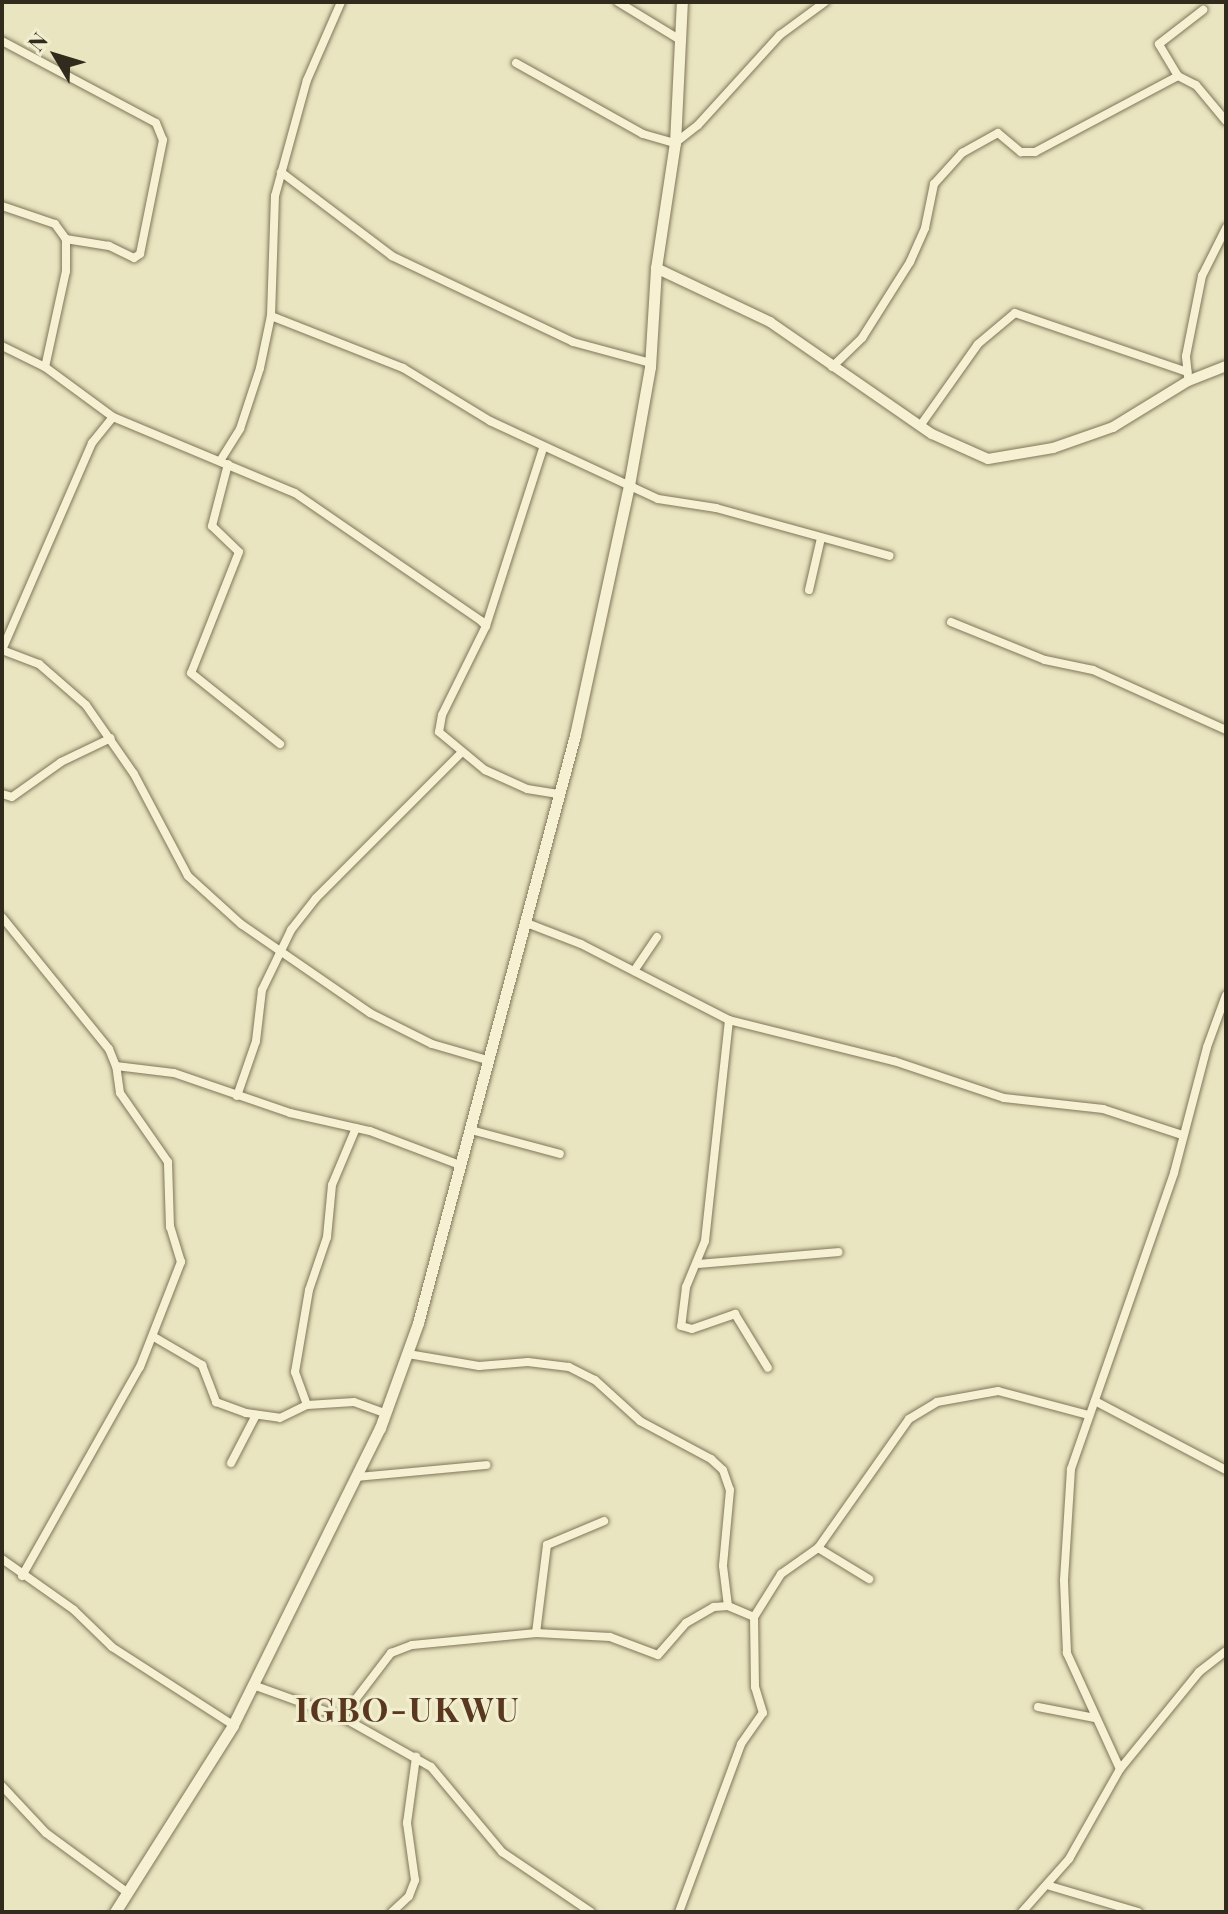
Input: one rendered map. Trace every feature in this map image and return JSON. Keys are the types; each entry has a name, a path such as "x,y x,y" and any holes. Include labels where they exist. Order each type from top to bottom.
{"main road":[{"path":"115,1912 233,1725 357,1477 408,1354 471,1130 575,735 629,485 651,363 656,268 675,143 677,38 682,2"}],"street":[{"path":"280,744 191,673 239,552 212,526 224,463 251,401 271,316 275,196 307,80 341,2"},
{"path":"618,2 677,38"},
{"path":"516,63 643,134 675,143 698,125 780,35 825,2"},
{"path":"1203,10 1159,44 1178,76 1196,85 1226,121"},
{"path":"2,41 156,123 161,131 140,254 134,258 109,246 66,239"},
{"path":"832,367 862,338 910,262 925,228 930,193 962,153 998,133 1021,152 1035,152 1178,76"},
{"path":"281,172 392,256 573,342 651,363"},
{"path":"2,206 55,224 66,239 66,271 45,367"},
{"path":"1188,376 1202,276 1226,228"},
{"path":"656,268 770,322 920,426 967,453 1007,458 1113,427 1188,376 1226,366"},
{"path":"920,426 978,344 1015,313 1188,376"},
{"path":"271,316 403,368 543,448 658,499 890,556"},
{"path":"2,346 45,367 113,417 295,493 486,626"},
{"path":"113,417 92,443 2,650 57,675 111,738 188,876 277,953 370,1013 432,1044 487,1060"},
{"path":"543,448 486,626 439,723 439,732 461,753 505,781 557,794"},
{"path":"809,590 821,538"},
{"path":"951,622 1045,660 1093,670 1226,730"},
{"path":"2,794 12,797 61,762 111,738"},
{"path":"237,1096 256,1041 262,990 277,953 316,898 461,753"},
{"path":"2,917 109,1049 116,1066 120,1093 172,1175 168,1208 181,1262 154,1337 22,1576"},
{"path":"524,922 634,971 729,1020 894,1061 1004,1098 1103,1109 1182,1135"},
{"path":"634,971 657,937"},
{"path":"1120,1769 1095,1718 1065,1641 1071,1469 1174,1173 1182,1135 1226,995"},
{"path":"729,1020 719,1153 699,1264 686,1287 681,1326 692,1329 735,1314 768,1368"},
{"path":"116,1066 174,1073 237,1096 356,1128 460,1165"},
{"path":"307,1405 295,1372 309,1290 327,1237 332,1185 356,1128"},
{"path":"471,1130 560,1154"},
{"path":"699,1264 838,1252"},
{"path":"154,1337 202,1365 216,1402 256,1415 280,1418 307,1405 354,1402 385,1413"},
{"path":"408,1354 479,1366 539,1362 569,1367 595,1380 640,1421 711,1459 723,1470 730,1490 723,1566 728,1606"},
{"path":"679,1912 741,1744 763,1713 755,1687 754,1617 781,1574 818,1548 909,1419 937,1402 998,1391 1089,1415"},
{"path":"1095,1401 1226,1470"},
{"path":"231,1463 256,1415"},
{"path":"357,1477 486,1465"},
{"path":"536,1633 547,1545 604,1521"},
{"path":"818,1548 869,1579"},
{"path":"2,1559 74,1610 112,1647 233,1725"},
{"path":"342,1717 391,1653 412,1645 536,1633 610,1637 658,1655 700,1612 728,1606 754,1617"},
{"path":"1022,1912 1050,1886 1120,1769 1199,1672 1226,1651"},
{"path":"253,1685 342,1717 431,1767 502,1852 591,1912"},
{"path":"1038,1707 1095,1718"},
{"path":"392,1912 409,1896 415,1880 407,1823 416,1757"},
{"path":"2,1786 46,1833 128,1893"},
{"path":"1050,1886 1138,1912"}],"district":[{"name":"IGBO-UKWU","path":"408,1709"}]}
